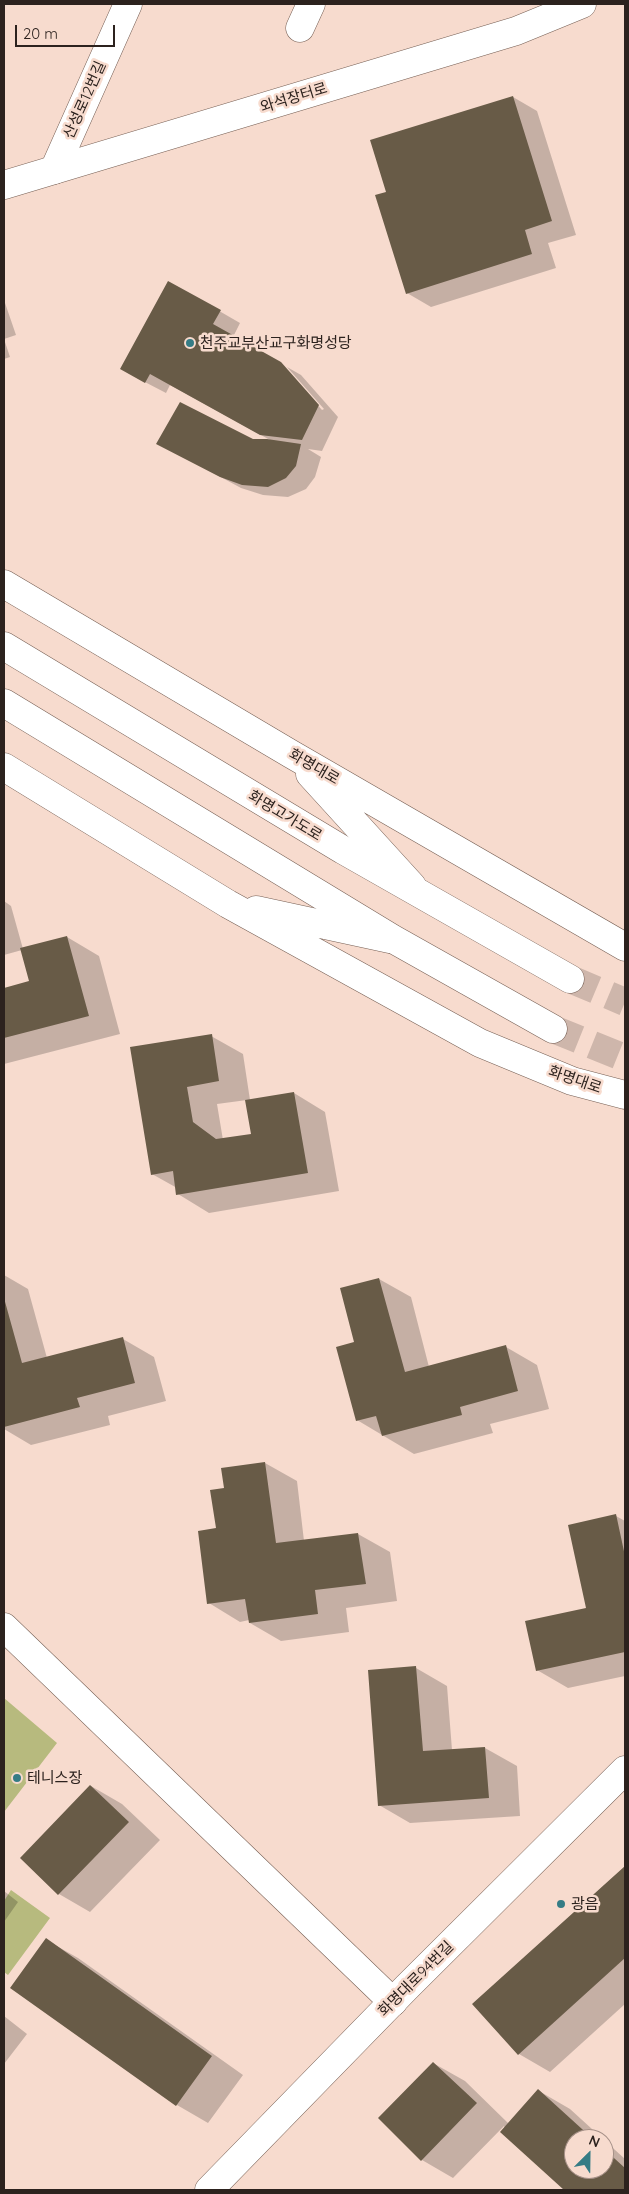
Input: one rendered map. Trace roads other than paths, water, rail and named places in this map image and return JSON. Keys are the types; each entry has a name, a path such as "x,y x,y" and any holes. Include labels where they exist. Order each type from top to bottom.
{"main road":[{"name":"산성로12번길","path":"54,170 128,4"},
{"name":"와석장터로","path":"4,185 516,31 582,4"},
{"name":"화명대로","path":"4,584 291,754 625,947"},
{"name":"화명고가도로","path":"4,646 342,850 570,979"},
{"path":"4,703 393,939 553,1030"},
{"path":"291,754 418,893"},
{"name":"화명대로","path":"4,767 228,904 480,1043 572,1081 625,1096"},
{"path":"228,904 393,939"},
{"path":"572,1081 625,1084"},
{"path":"4,1627 393,2002"},
{"name":"화명대로94번길","path":"209,2190 393,2002 625,1770"}],"tunnel":[{"path":"570,979 625,1002"},
{"path":"553,1029 625,1058"}],"place":[{"name":"천주교부산교구화명성당","path":"190,343"},
{"name":"테니스장","path":"17,1778"},
{"name":"광음","path":"561,1904"}]}
